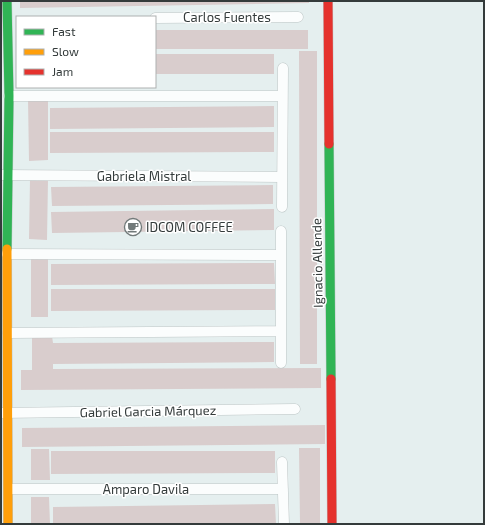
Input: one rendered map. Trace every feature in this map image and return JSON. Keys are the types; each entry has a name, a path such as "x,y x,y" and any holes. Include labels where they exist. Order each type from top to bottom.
{"street":[{"path":"7,1 9,19 9,96 4,175 8,332 4,413 9,489 8,524"},
{"name":"Ignacio Allende","path":"328,1 332,524"},
{"name":"Carlos Fuentes","path":"156,18 298,17"},
{"path":"282,207 282,96 284,68"},
{"path":"9,96 282,96"},
{"name":"Gabriela Mistral","path":"4,175 281,178"},
{"path":"281,231 281,363"},
{"path":"7,254 281,254"},
{"path":"8,332 280,331"},
{"name":"Gabriel Garcia Márquez","path":"4,413 295,409"},
{"path":"282,462 284,524"},
{"name":"Amparo Davila","path":"9,489 283,489"}],"building":[{"path":"20,1 309,1 309,3 20,8"},
{"path":"156,30 308,30 308,49 156,49"},
{"path":"299,51 317,51 317,364 300,364"},
{"path":"156,54 274,54 274,74 156,74"},
{"path":"28,99 48,99 48,160 29,161"},
{"path":"274,106 274,127 50,129 50,108"},
{"path":"50,132 274,132 274,152 50,153"},
{"path":"30,179 48,180 47,240 29,239"},
{"path":"273,185 273,204 52,206 51,187"},
{"path":"274,209 274,230 52,233 51,212"},
{"path":"31,256 48,256 48,317 31,317"},
{"path":"274,263 275,284 51,285 51,264"},
{"path":"51,289 275,289 275,310 51,311"},
{"path":"32,336 52,336 53,343 274,342 274,362 53,364 53,369 321,368 321,388 21,390 21,370 32,370"},
{"path":"325,425 325,444 22,447 22,428"},
{"path":"299,448 320,448 320,524 300,524"},
{"path":"31,449 49,449 50,480 31,480"},
{"path":"51,451 275,451 275,473 51,474"},
{"path":"31,497 49,497 50,524 31,524"},
{"path":"275,504 276,524 53,524 53,507"}],"traffic: fast":[{"path":"7,1 9,96 7,249"},
{"path":"329,144 331,379"}],"traffic: slow":[{"path":"7,249 8,524"}],"traffic: jam":[{"path":"328,1 329,144"},
{"path":"331,379 332,524"}],"place":[{"name":"IDCOM COFFEE","path":"133,227"}]}
